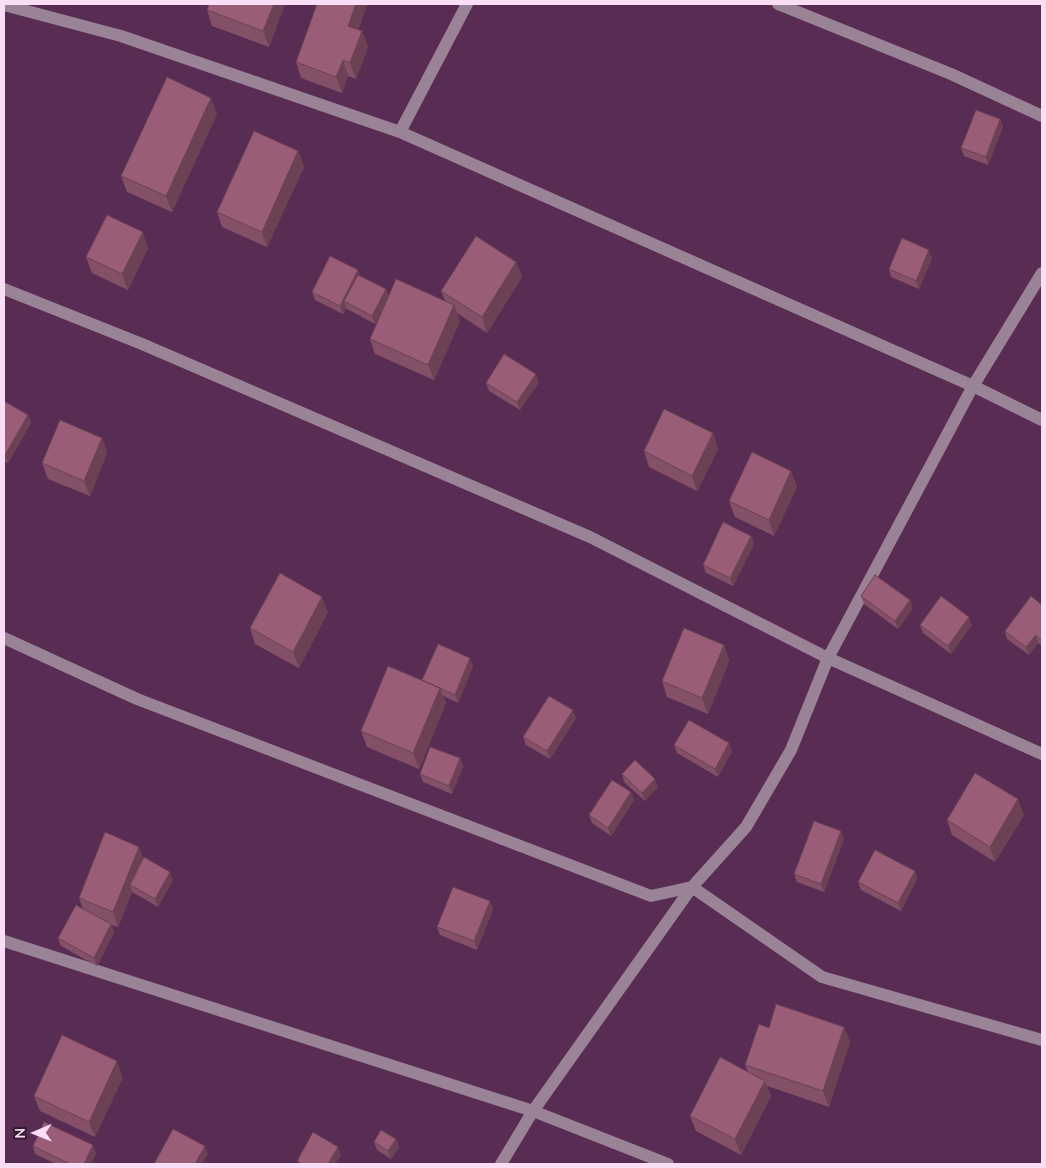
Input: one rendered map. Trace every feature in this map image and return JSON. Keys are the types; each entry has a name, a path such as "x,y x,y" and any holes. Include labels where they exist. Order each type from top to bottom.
{"street":[{"path":"400,132 467,4"},
{"path":"778,4 951,74 1042,116"},
{"path":"4,5 121,36 400,132 974,386 1042,420"},
{"path":"501,1164 533,1111 692,887 746,827 791,750 828,658 974,386 1042,273"},
{"path":"4,289 142,344 590,538 828,658 1042,754"},
{"path":"4,638 137,699 651,896 692,887 822,977 1042,1040"},
{"path":"4,941 533,1111 668,1164"}],"building":[{"path":"209,4 274,4 263,31 207,10"},
{"path":"317,4 356,4 348,26 362,31 350,63 343,60 336,77 296,62"},
{"path":"167,77 211,98 166,196 121,176"},
{"path":"976,110 1000,119 986,157 961,148"},
{"path":"254,131 298,151 262,232 217,212"},
{"path":"107,215 143,232 122,274 86,257"},
{"path":"476,236 516,262 482,317 441,291"},
{"path":"902,238 929,250 916,281 889,269"},
{"path":"330,256 358,270 340,306 312,292"},
{"path":"358,275 386,289 372,316 344,301"},
{"path":"396,279 454,305 428,365 370,339"},
{"path":"504,354 536,374 517,402 486,383"},
{"path":"4,401 28,415 5,455 4,454"},
{"path":"664,409 713,433 692,476 644,451"},
{"path":"60,420 102,438 84,481 42,463"},
{"path":"752,452 791,471 769,520 729,501"},
{"path":"723,522 751,536 730,578 703,565"},
{"path":"280,573 322,597 293,652 250,628"},
{"path":"875,575 910,600 895,621 861,596"},
{"path":"941,596 969,617 948,646 920,625"},
{"path":"1031,596 1042,605 1042,641 1036,635 1026,647 1005,631"},
{"path":"684,628 724,645 702,698 662,681"},
{"path":"438,644 470,658 455,695 422,680"},
{"path":"388,666 440,688 413,753 361,731"},
{"path":"549,696 573,710 547,751 523,737"},
{"path":"689,720 729,743 715,769 674,745"},
{"path":"430,747 460,758 449,786 420,774"},
{"path":"635,760 655,779 642,793 622,774"},
{"path":"975,773 1018,799 990,847 947,820"},
{"path":"612,780 631,792 608,828 589,815"},
{"path":"814,821 841,831 821,884 794,874"},
{"path":"105,832 139,847 113,912 79,898"},
{"path":"875,850 915,871 898,903 858,882"},
{"path":"144,857 170,872 155,899 130,885"},
{"path":"453,887 490,901 474,941 437,927"},
{"path":"76,905 111,924 94,958 58,938"},
{"path":"776,1004 844,1027 823,1091 745,1065 759,1024 769,1028"},
{"path":"62,1035 117,1061 89,1122 34,1096"},
{"path":"720,1057 765,1081 735,1139 690,1116"},
{"path":"44,1122 93,1145 84,1164 70,1164 33,1146"},
{"path":"173,1129 205,1146 195,1164 154,1164"},
{"path":"381,1130 396,1139 388,1151 374,1142"},
{"path":"313,1132 338,1147 328,1164 302,1164 297,1161"}]}
